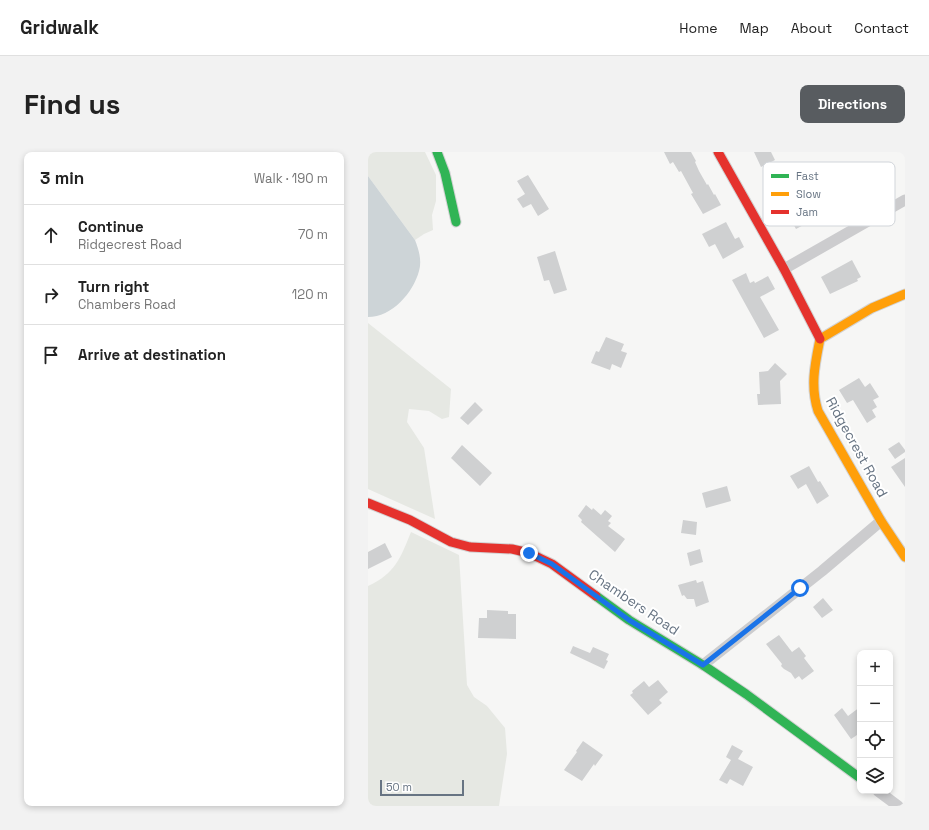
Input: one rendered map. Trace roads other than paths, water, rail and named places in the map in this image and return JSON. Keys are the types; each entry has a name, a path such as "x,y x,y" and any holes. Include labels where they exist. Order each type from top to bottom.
{"street":[{"path":"437,152 446,173 456,222"},
{"path":"718,152 784,269 820,339 875,306 905,294"},
{"path":"895,206 905,200"},
{"path":"784,269 859,226"},
{"name":"Ridgecrest Road","path":"820,339 812,384 814,403 881,521 905,557"},
{"name":"Chambers Road","path":"368,503 410,520 451,542 470,547 512,549 529,553 552,564 629,620 703,665 746,694 857,776"},
{"path":"703,665 822,571 881,521"},
{"path":"882,794 898,806"}]}
